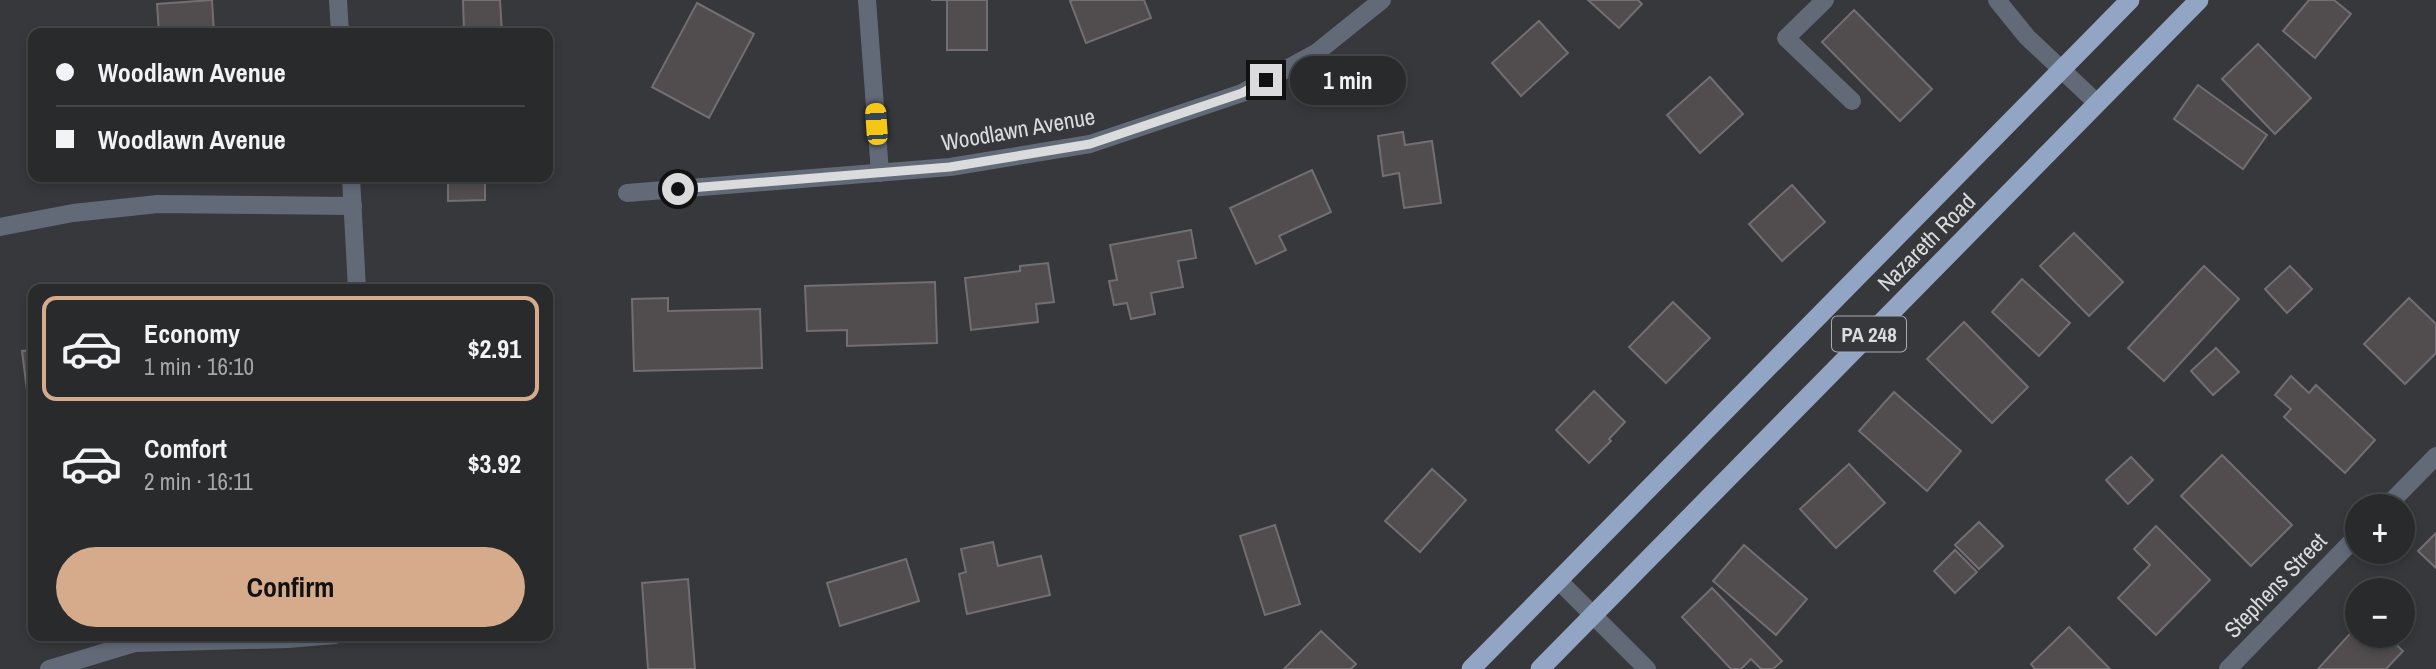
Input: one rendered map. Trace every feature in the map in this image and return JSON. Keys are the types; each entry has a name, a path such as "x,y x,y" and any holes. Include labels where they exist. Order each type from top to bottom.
{"highway":[{"name":"Nazareth Road","path":"1471,669 2130,0"},
{"name":"Nazareth Road","path":"1540,669 2199,0"}],"street":[{"path":"338,0 340,28"},
{"path":"867,0 880,173"},
{"name":"Woodlawn Avenue","path":"627,193 950,167 1090,144 1242,93 1316,53 1382,0"},
{"path":"1825,0 1786,38 1852,101"},
{"path":"1997,0 2027,37 2097,103"},
{"path":"351,182 357,284"},
{"path":"0,227 73,214 158,204 353,206"},
{"path":"2399,494 2436,456"},
{"name":"Stephens Street","path":"2228,669 2345,548"},
{"path":"1558,580 1647,669"},
{"path":"49,669 135,643 212,641"}],"building":[{"path":"212,0 214,28 159,28 157,4"},
{"path":"463,0 500,0 502,28 464,28"},
{"path":"947,0 987,0 987,50 947,50"},
{"path":"1144,0 1151,18 1086,43 1070,1"},
{"path":"1588,0 1638,0 1642,4 1619,28"},
{"path":"2309,0 2334,0 2351,14 2315,58 2283,31"},
{"path":"697,3 754,34 709,118 652,87"},
{"path":"1854,10 1932,89 1900,121 1822,42"},
{"path":"1539,21 1568,53 1521,96 1492,63"},
{"path":"2258,44 2311,98 2275,134 2222,79"},
{"path":"1710,77 1743,114 1700,153 1667,115"},
{"path":"2198,85 2267,135 2243,169 2174,119"},
{"path":"1403,132 1405,145 1432,141 1441,203 1404,208 1399,173 1383,176 1378,136"},
{"path":"1312,170 1331,212 1279,236 1286,250 1256,264 1230,208"},
{"path":"448,182 485,182 485,200 448,201"},
{"path":"1792,185 1825,222 1782,261 1749,224"},
{"path":"1191,230 1196,258 1178,261 1183,287 1151,293 1155,314 1131,319 1127,303 1114,305 1109,281 1117,280 1110,245"},
{"path":"2074,233 2123,282 2089,316 2040,266"},
{"path":"1048,263 1054,302 1036,304 1038,322 971,330 965,278 1020,271 1020,266"},
{"path":"2204,266 2239,299 2164,381 2128,348"},
{"path":"2290,266 2312,289 2287,313 2265,289"},
{"path":"2022,279 2070,323 2039,356 1992,312"},
{"path":"935,282 937,343 847,346 847,330 807,331 805,286"},
{"path":"668,298 668,311 760,309 762,368 634,371 632,299"},
{"path":"2409,298 2436,324 2436,353 2405,384 2364,344"},
{"path":"1673,302 1710,338 1666,383 1629,347"},
{"path":"1964,322 2028,387 1992,423 1927,359"},
{"path":"2216,348 2239,372 2213,395 2191,371"},
{"path":"28,350 28,398 22,351"},
{"path":"2291,376 2309,393 2316,385 2375,440 2345,473 2284,417 2291,409 2275,395"},
{"path":"1594,391 1625,422 1589,463 1556,430"},
{"path":"1894,392 1961,451 1927,491 1859,431"},
{"path":"2222,455 2292,525 2251,566 2181,496"},
{"path":"2131,457 2153,480 2128,504 2106,480"},
{"path":"1849,464 1885,503 1836,548 1800,509"},
{"path":"1432,469 1466,500 1420,552 1385,521"},
{"path":"1979,522 2003,546 1979,569 1955,545"},
{"path":"1275,525 1300,604 1265,615 1240,536"},
{"path":"2156,526 2210,580 2156,635 2118,598 2150,565 2134,549"},
{"path":"2436,533 2436,568 2418,551"},
{"path":"993,542 998,566 1041,556 1050,595 967,614 959,574 966,572 961,549"},
{"path":"1744,545 1807,599 1776,635 1713,581"},
{"path":"1955,550 1977,572 1955,593 1934,571"},
{"path":"906,559 919,601 840,626 827,583"},
{"path":"688,579 695,669 648,669 642,583"},
{"path":"1712,588 1782,661 1773,669 1761,669 1751,659 1741,669 1731,669 1682,617"},
{"path":"2069,627 2110,669 2035,669 2031,664"},
{"path":"1321,631 1356,664 1351,669 1284,669"},
{"path":"2345,639 2345,648 2400,648 2403,651 2386,669 2318,669"}],"route":[{"path":"678,189 950,167 1090,144 1242,93 1266,80"}]}
